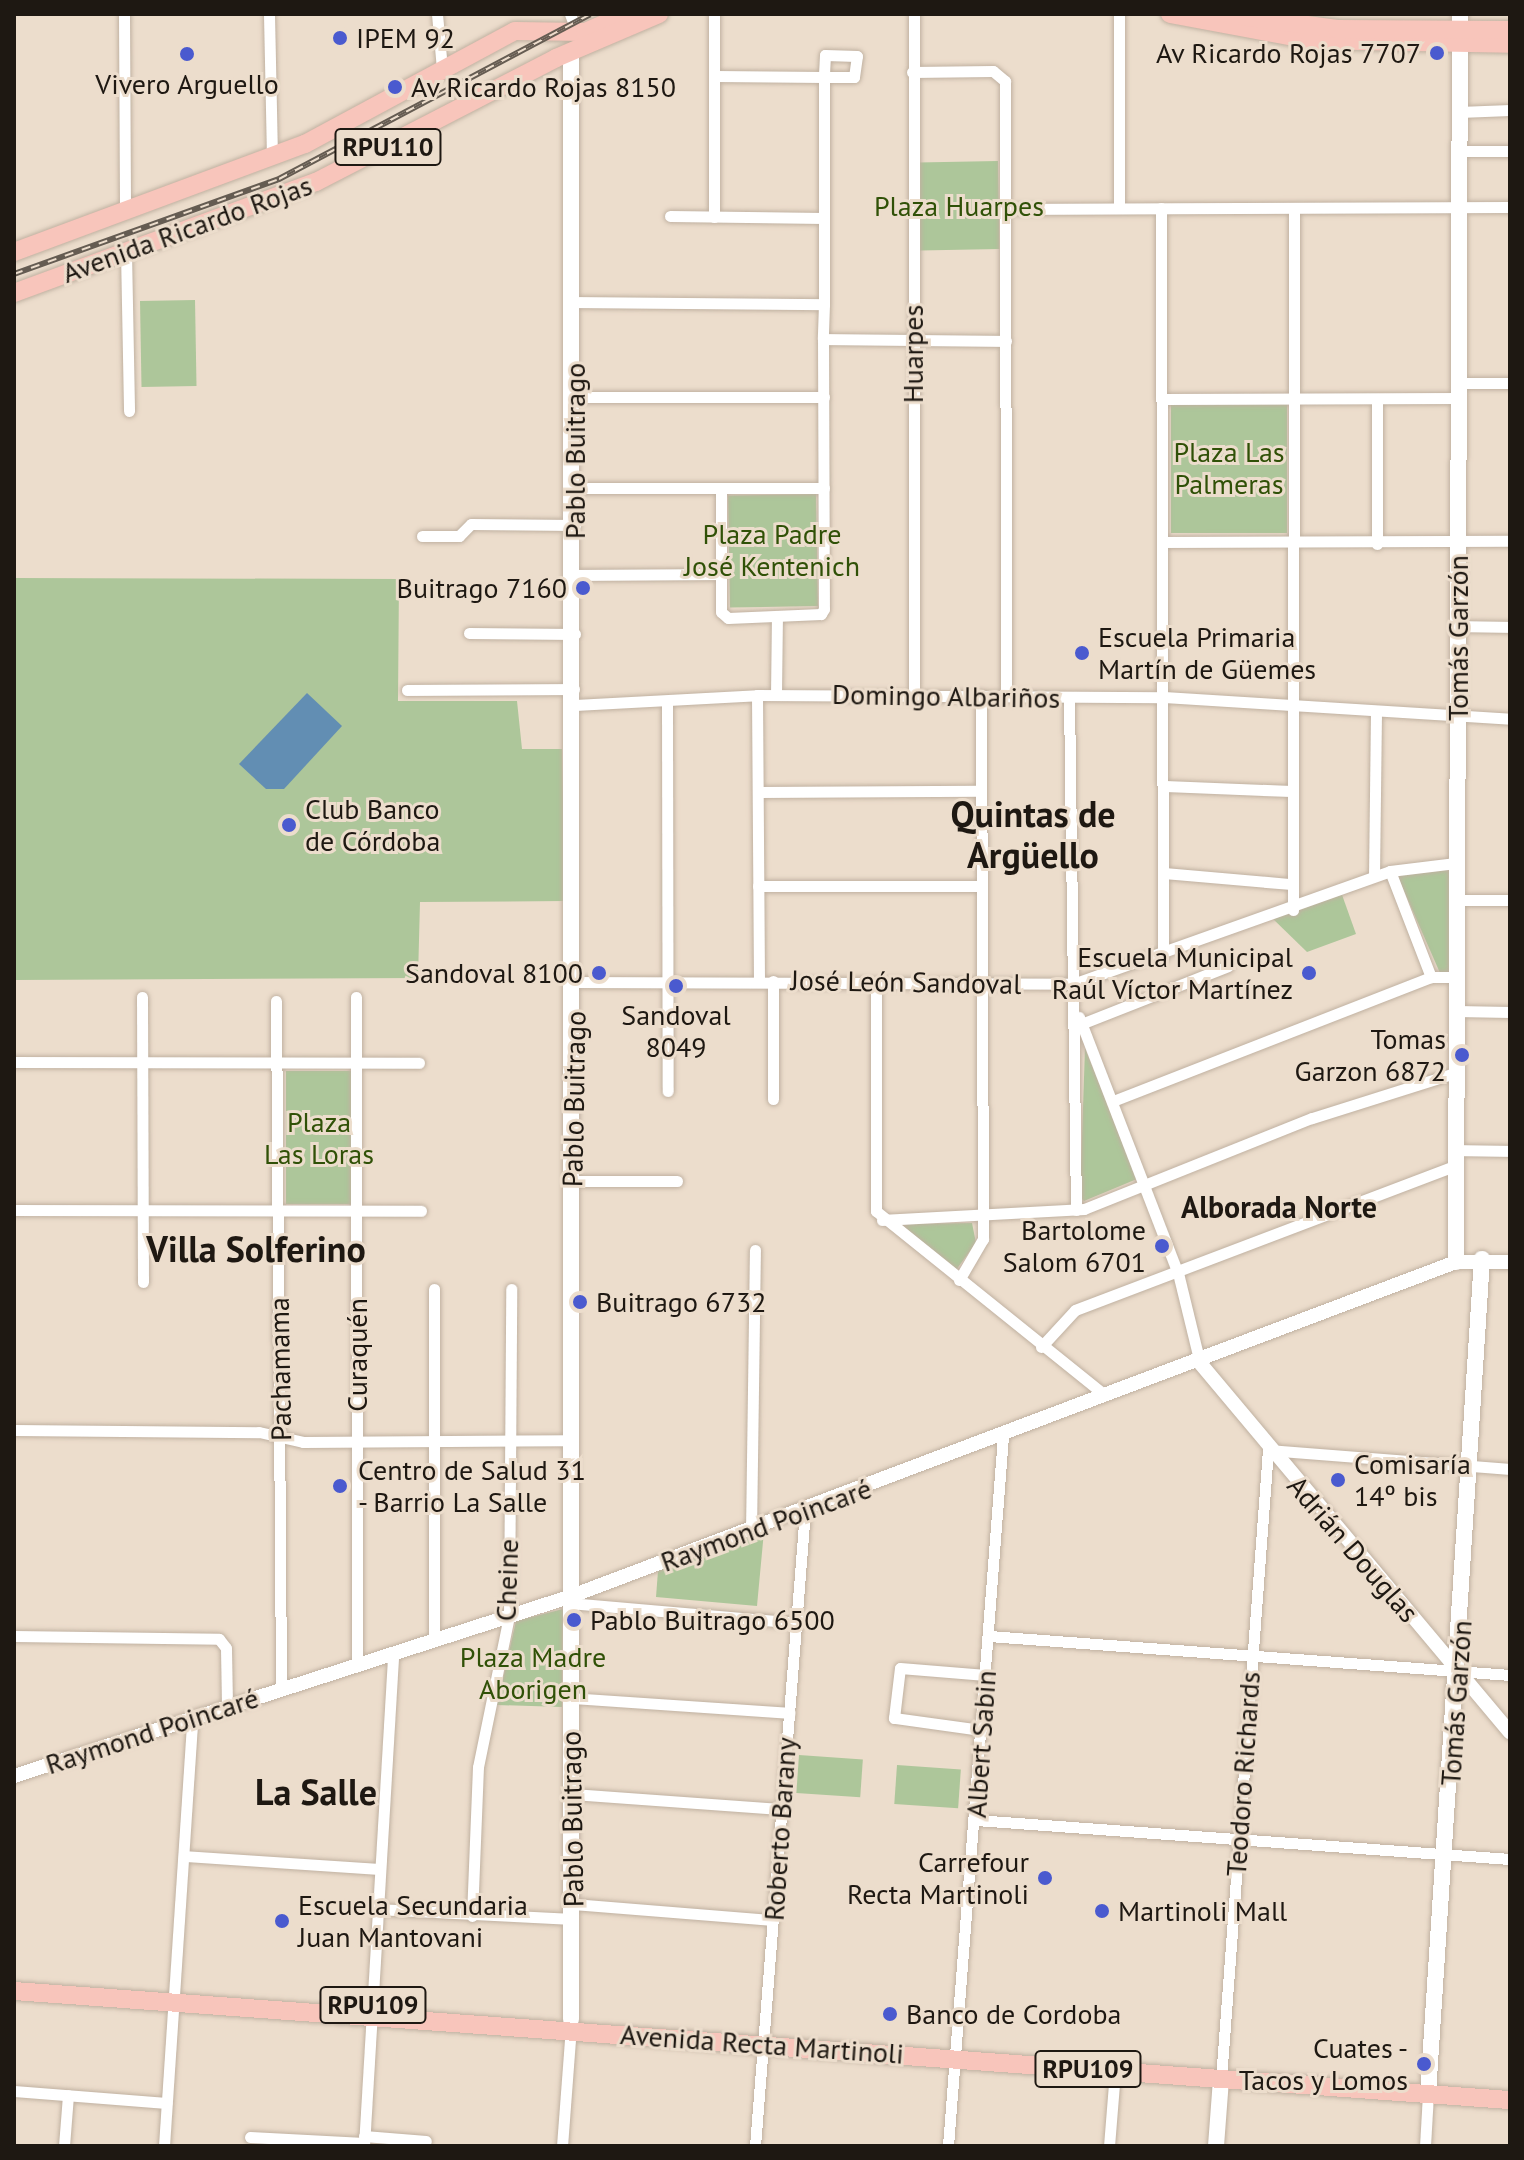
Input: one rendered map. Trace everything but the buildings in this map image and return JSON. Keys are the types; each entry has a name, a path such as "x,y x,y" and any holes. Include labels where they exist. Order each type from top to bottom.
{"main road":[{"name":"Avenida Ricardo Rojas","path":"14,293 316,182 574,37 627,14"},
{"name":"Avenida Ricardo Rojas","path":"14,252 272,157 515,31 553,27 574,37 659,14"},
{"path":"1170,14 1290,38 1459,29 1510,44"},
{"path":"1224,14 1337,29 1510,30"},
{"name":"Tomás Garzón","path":"1456,1262 1459,29"},
{"name":"Pablo Buitrago","path":"571,2024 573,1912 569,1600 576,982 574,37"},
{"name":"Tomás Garzón","path":"1428,2088 1458,1671 1482,1259"},
{"name":"Avenida Recta Martinoli","path":"14,1980 174,1996 1428,2088 1510,2100"},
{"name":"Avenida Recta Martinoli","path":"14,1991 174,1996"},
{"name":"Avenida Recta Martinoli","path":"957,2054 1115,2071 1223,2073"},
{"name":"Teodoro Richards","path":"1216,2146 1223,2073"},
{"name":"Avenida Recta Martinoli","path":"1428,2088 1510,2088"}],"street":[{"path":"124,14 125,211"},
{"path":"269,14 272,157"},
{"path":"437,14 442,69"},
{"path":"714,14 714,217"},
{"name":"Huarpes","path":"914,14 914,694"},
{"path":"1119,14 1119,207"},
{"path":"715,76 824,77 854,77 855,51 829,50 824,77 821,614 777,618 721,612 721,488"},
{"path":"912,72 1003,75 1006,695"},
{"path":"1459,112 1510,110"},
{"path":"1459,151 1510,151"},
{"path":"1006,209 1510,207"},
{"path":"1161,208 1166,542 1163,957"},
{"path":"1293,910 1289,884 1294,706 1294,208"},
{"path":"670,216 824,218"},
{"path":"126,252 129,411"},
{"path":"575,302 824,304"},
{"path":"823,339 1006,341"},
{"path":"1163,399 1377,400 1510,383"},
{"path":"576,397 824,397"},
{"path":"1377,400 1377,544"},
{"path":"575,488 824,488"},
{"path":"422,536 459,536 471,524 576,525"},
{"path":"1166,542 1377,544 1510,541"},
{"path":"576,575 720,574"},
{"path":"776,695 777,618"},
{"path":"1457,626 1510,627"},
{"path":"469,633 576,634"},
{"name":"Domingo Albariños","path":"407,690 575,697 667,705 757,695 1164,697 1510,719"},
{"path":"757,695 759,981"},
{"path":"959,1280 980,1248 983,1215 981,695"},
{"path":"1069,697 1076,1210"},
{"path":"667,705 668,1091"},
{"path":"1374,876 1376,712"},
{"path":"1165,786 1291,791"},
{"path":"758,792 980,791"},
{"name":"José León Sandoval","path":"576,982 1073,984 1163,957 1293,910 1374,876 1390,871 1456,863"},
{"path":"1390,871 1431,977"},
{"path":"1164,873 1289,884"},
{"path":"758,886 981,886"},
{"path":"1457,900 1510,900"},
{"path":"1081,1024 1228,966"},
{"path":"1113,1101 1431,977 1456,977"},
{"path":"773,981 773,1099"},
{"path":"876,983 873,1195 882,1220 1105,1395"},
{"path":"142,997 143,1282"},
{"name":"Curaquén","path":"356,997 357,1665"},
{"name":"Pachamama","path":"276,1001 276,1212 283,1438 281,1689"},
{"path":"1075,1009 1178,1273 1200,1363"},
{"path":"1456,1011 1510,1012"},
{"path":"14,1062 142,1066 419,1063"},
{"path":"882,1220 1076,1210 1312,1118 1455,1073"},
{"path":"1041,1347 1070,1313 1178,1273 1455,1158 1510,1151"},
{"path":"573,1181 677,1181"},
{"path":"14,1210 142,1213 421,1211"},
{"path":"751,1532 755,1250"},
{"name":"Raymond Poincaré","path":"14,1776 509,1616 569,1600 1105,1395 1200,1363 1456,1262 1482,1259 1510,1262"},
{"path":"434,1289 434,1640"},
{"name":"Cheine","path":"472,1916 478,1767 509,1616 511,1289"},
{"name":"Adrián Douglas","path":"1200,1363 1268,1450 1510,1732"},
{"path":"14,1430 358,1443 570,1440"},
{"name":"Albert Sabin","path":"948,2146 976,1820 1003,1436"},
{"path":"1268,1450 1510,1469"},
{"name":"Teodoro Richards","path":"1223,2073 1237,1839 1268,1450"},
{"name":"Roberto Barany","path":"755,2146 805,1511"},
{"path":"569,1600 796,1623"},
{"path":"14,1636 219,1639 226,1648 227,1708"},
{"path":"989,1636 1510,1675"},
{"path":"364,2142 393,1655"},
{"path":"981,1730 898,1723 895,1706 900,1668 986,1675"},
{"path":"571,1698 789,1713"},
{"path":"164,2146 192,1719"},
{"path":"571,1794 781,1809"},
{"path":"976,1820 1510,1859"},
{"path":"184,1856 378,1869"},
{"path":"376,1909 472,1916 573,1912 773,1920"},
{"name":"Pablo Buitrago","path":"562,2146 571,2024"},
{"path":"1109,2146 1115,2071"},
{"name":"Tomás Garzón","path":"1425,2146 1428,2088"},
{"path":"14,2091 167,2103"},
{"path":"64,2146 68,2095"},
{"path":"250,2137 364,2142 426,2141"}],"green space":[{"name":"Plaza Huarpes","path":"998,161 1000,249 920,250 918,162"},
{"path":"195,300 197,386 142,387 140,301"},
{"name":"Plaza Las Palmeras","path":"1171,404 1287,404 1287,533 1171,533"},
{"name":"Plaza Padre José Kentenich","path":"816,494 818,606 730,608 728,496"},
{"name":"Club Banco de Córdoba","path":"14,578 399,579 398,701 517,701 522,749 562,749 565,901 420,902 418,978 14,980"},
{"path":"1452,866 1454,973 1440,973 1397,875"},
{"path":"1341,892 1356,934 1307,952 1270,916"},
{"path":"1085,1048 1137,1179 1084,1201 1080,1197"},
{"name":"Plaza Las Loras","path":"286,1071 352,1071 352,1204 286,1204"},
{"path":"972,1223 976,1243 956,1270 900,1224"},
{"path":"764,1531 757,1606 656,1597 658,1571"},
{"name":"Plaza Madre Aborigen","path":"563,1609 562,1707 497,1705 516,1621"},
{"path":"799,1755 863,1759 860,1797 796,1793"},
{"path":"897,1765 961,1769 958,1808 894,1804"}],"water":[{"path":"307,693 342,726 284,789 266,789 239,764"}],"railway":[{"path":"14,274 279,179 590,14"}],"place":[{"name":"IPEM 92","path":"340,38"},
{"name":"Av Ricardo Rojas 7707","path":"1437,53"},
{"name":"Vivero Arguello","path":"187,54"},
{"name":"Av Ricardo Rojas 8150","path":"395,87"},
{"name":"Buitrago 7160","path":"583,588"},
{"name":"Escuela Primaria Martín de Güemes","path":"1082,653"},
{"name":"Club Banco de Córdoba","path":"289,825"},
{"name":"Sandoval 8100","path":"599,973"},
{"name":"Escuela Municipal Raúl Víctor Martínez","path":"1309,973"},
{"name":"Sandoval 8049","path":"676,986"},
{"name":"Tomas Garzon 6872","path":"1462,1055"},
{"name":"Bartolome Salom 6701","path":"1162,1246"},
{"name":"Buitrago 6732","path":"580,1302"},
{"name":"Comisaría 14º bis","path":"1338,1480"},
{"name":"Centro de Salud 31 - Barrio La Salle","path":"340,1486"},
{"name":"Pablo Buitrago 6500","path":"574,1620"},
{"name":"Carrefour Recta Martinoli","path":"1045,1878"},
{"name":"Martinoli Mall","path":"1102,1911"},
{"name":"Escuela Secundaria Juan Mantovani","path":"282,1921"},
{"name":"Banco de Cordoba","path":"890,2014"},
{"name":"Cuates - Tacos y Lomos","path":"1424,2064"}],"district":[{"name":"Quintas de Argüello","path":"1033,834"},
{"name":"Alborada Norte","path":"1279,1207"},
{"name":"Villa Solferino","path":"256,1249"},
{"name":"La Salle","path":"316,1792"}]}
